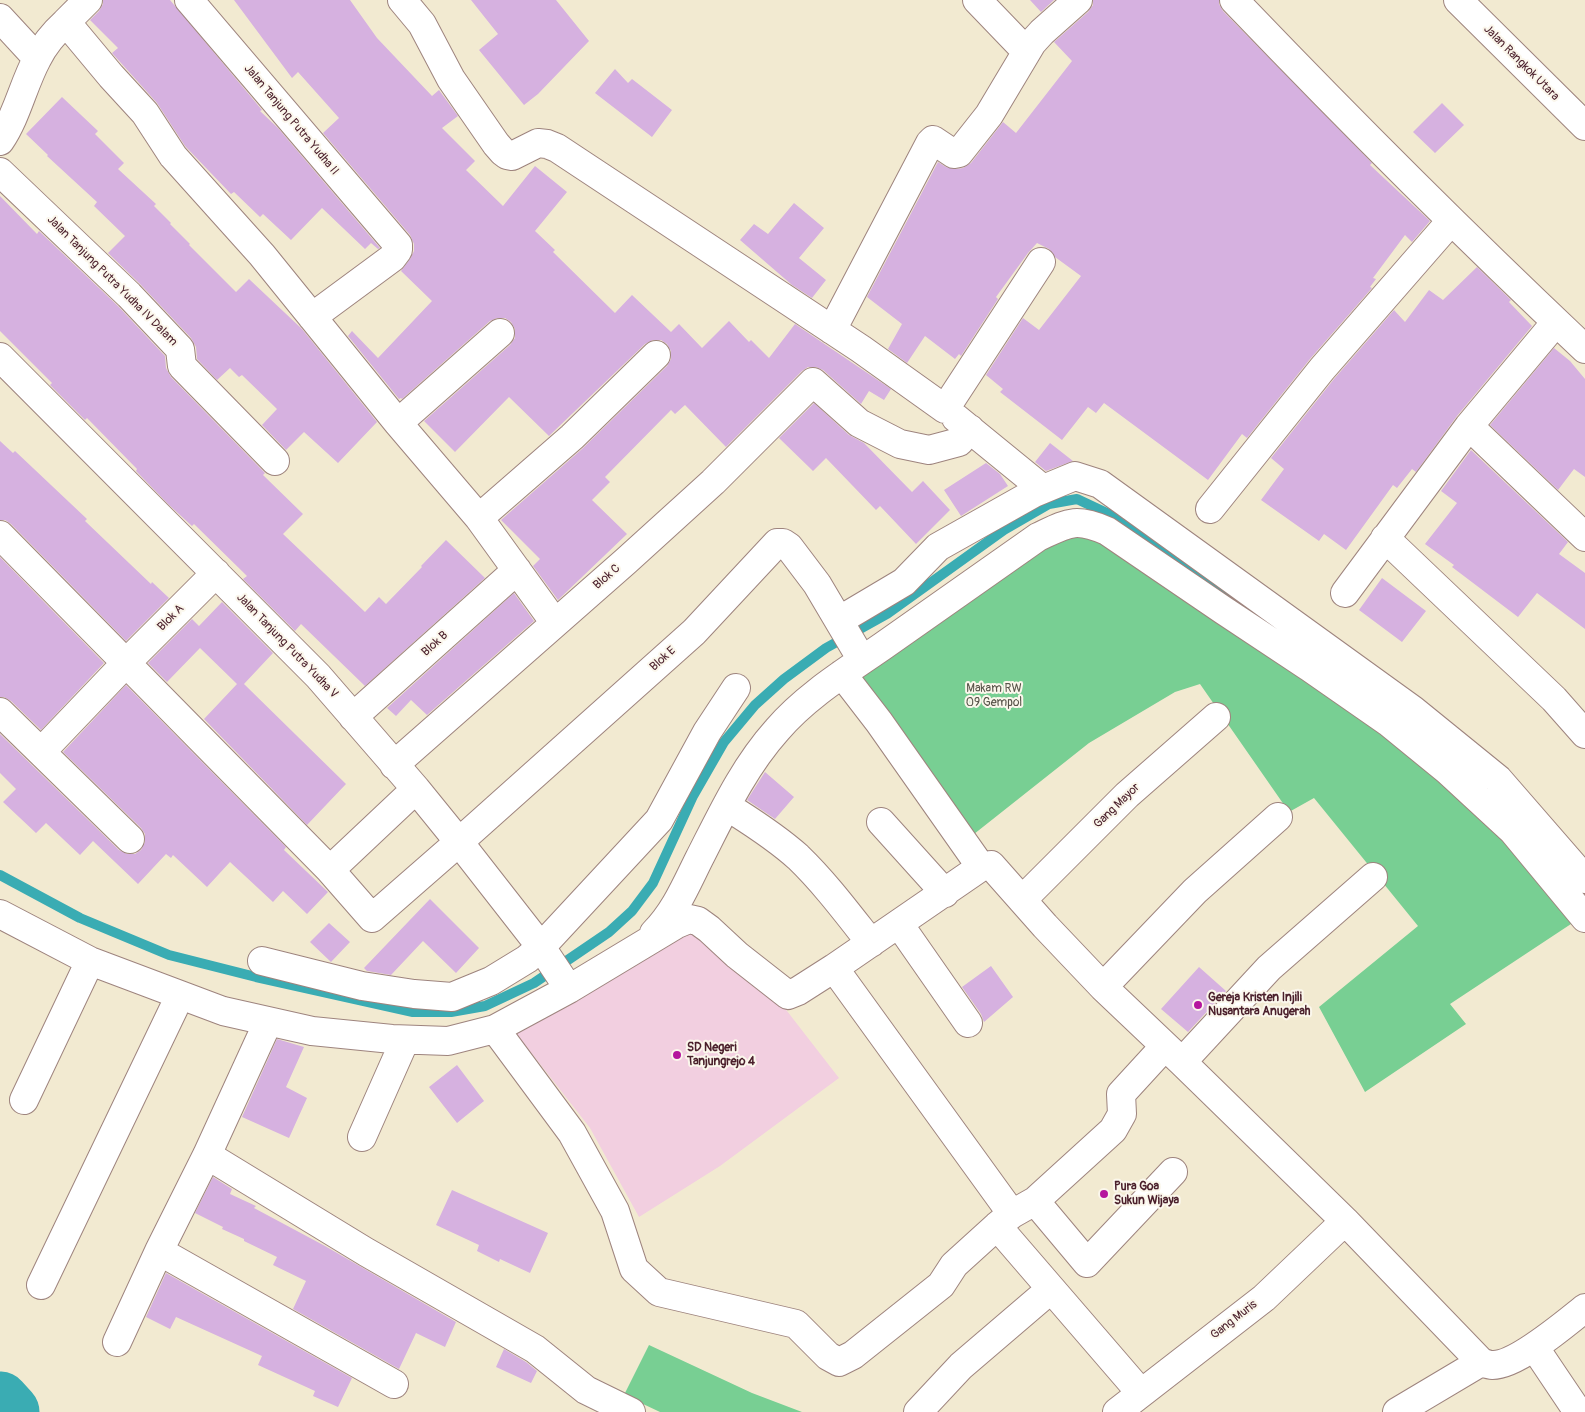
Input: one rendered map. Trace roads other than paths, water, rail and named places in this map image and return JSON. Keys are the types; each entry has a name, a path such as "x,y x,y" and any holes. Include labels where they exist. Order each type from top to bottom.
{"street":[{"path":"0,141 8,130 37,58 57,31 88,0"},
{"name":"Jalan Tanjung Putra Yudha II","path":"189,0 398,245 398,250 392,258 312,317"},
{"path":"402,0 422,24 451,79 496,144 506,155 512,156 538,143 557,148 832,330 945,409 1043,490"},
{"path":"977,0 1026,51"},
{"path":"832,330 930,143 933,140 954,154 959,153 989,115 1026,51 1042,32 1078,0"},
{"path":"1234,0 1303,73 1451,220 1585,349"},
{"name":"Jalan Rangkok Utara","path":"1458,0 1585,126"},
{"path":"0,18 37,58"},
{"path":"66,22 145,113 173,156 262,255 398,423 479,518 555,623"},
{"name":"Jalan Tanjung Putra Yudha IV Dalam","path":"0,172 174,342 180,349 182,366 275,461"},
{"path":"1210,509 1322,369 1451,220"},
{"path":"945,409 1040,262"},
{"path":"1345,593 1469,426 1556,322"},
{"path":"398,423 500,333"},
{"path":"479,518 572,436 656,355"},
{"name":"Jalan Tanjung Putra Yudha V","path":"0,358 318,676 460,842 545,952 567,985"},
{"name":"Blok C","path":"394,765 713,482 813,382 859,423 900,444 929,450 959,442 970,429"},
{"path":"1469,426 1585,536"},
{"path":"640,947 663,923 676,904 725,808 750,764 777,729 807,701 849,646 904,582 938,547 1043,490 1075,476 1100,484 1119,500 1414,710 1498,779 1576,851 1585,879"},
{"path":"1099,526 1119,500"},
{"path":"849,646 1038,537 1068,523 1099,526 1309,667 1403,734 1448,771 1512,831 1585,918"},
{"path":"0,535 330,870 372,918 460,842"},
{"path":"1384,538 1554,699 1585,734"},
{"name":"Blok E","path":"460,842 694,632 777,543 783,543 789,547 817,584 849,646"},
{"name":"Blok B","path":"353,717 517,570"},
{"name":"Blok A","path":"41,752 216,573"},
{"path":"849,646 879,722 981,867"},
{"path":"262,961 362,986 414,994 452,996 491,981 527,959 545,952 584,902 659,820 707,732 736,688"},
{"path":"0,712 130,839"},
{"name":"Gang Mayor","path":"1022,900 1128,795 1216,717"},
{"path":"330,870 416,790"},
{"path":"736,812 772,835 799,858 824,885 871,943"},
{"path":"1103,987 1195,891 1278,817"},
{"path":"882,822 945,893"},
{"path":"0,914 88,965 174,1008 263,1032 312,1031 406,1040 448,1041 495,1029 567,985 689,919 698,921 709,929 737,955 788,995 798,991 834,968 981,867 991,865 1103,987 1345,1221 1481,1362 1494,1366 1535,1348 1585,1308"},
{"path":"495,1029 572,1132 615,1211 634,1269 660,1292 796,1324 828,1356 839,1362 854,1355 941,1285 954,1265 1113,1130 1122,1114 1121,1094 1174,1054 1373,877"},
{"path":"899,924 968,1023"},
{"path":"88,965 223,1011 263,1032"},
{"path":"24,1100 88,965"},
{"path":"834,968 1015,1214 1052,1289 1141,1393"},
{"path":"41,1285 174,1008"},
{"path":"117,1342 263,1032"},
{"path":"362,1137 406,1040"},
{"path":"207,1154 366,1252 536,1349 586,1390 631,1412"},
{"path":"1015,1214 1087,1264 1173,1172"},
{"name":"Gang Muris","path":"1117,1412 1264,1298 1345,1221"},
{"path":"159,1251 394,1384"},
{"path":"918,1412 961,1366 1052,1289"},
{"path":"1535,1348 1578,1412"},
{"path":"1396,1412 1481,1362"}],"waterway":[{"path":"0,875 80,918 169,955 256,977 413,1012 451,1012 485,1006 534,983 609,932 632,911 653,883 693,796 724,742 755,705 784,679 826,648 887,614 1004,530 1049,504 1077,499 1111,515 1151,540 1242,603"},
{"path":"0,1401 10,1412"}],"place":[{"name":"Gereja Kristen Injili Nusantara Anugerah","path":"1198,1005"},
{"name":"SD Negeri Tanjungrejo 4","path":"677,1055"},
{"name":"Pura Goa Sukun Wijaya","path":"1104,1194"}],"park label":[{"name":"Makam RW 09 Gempol","path":"994,696"}]}
